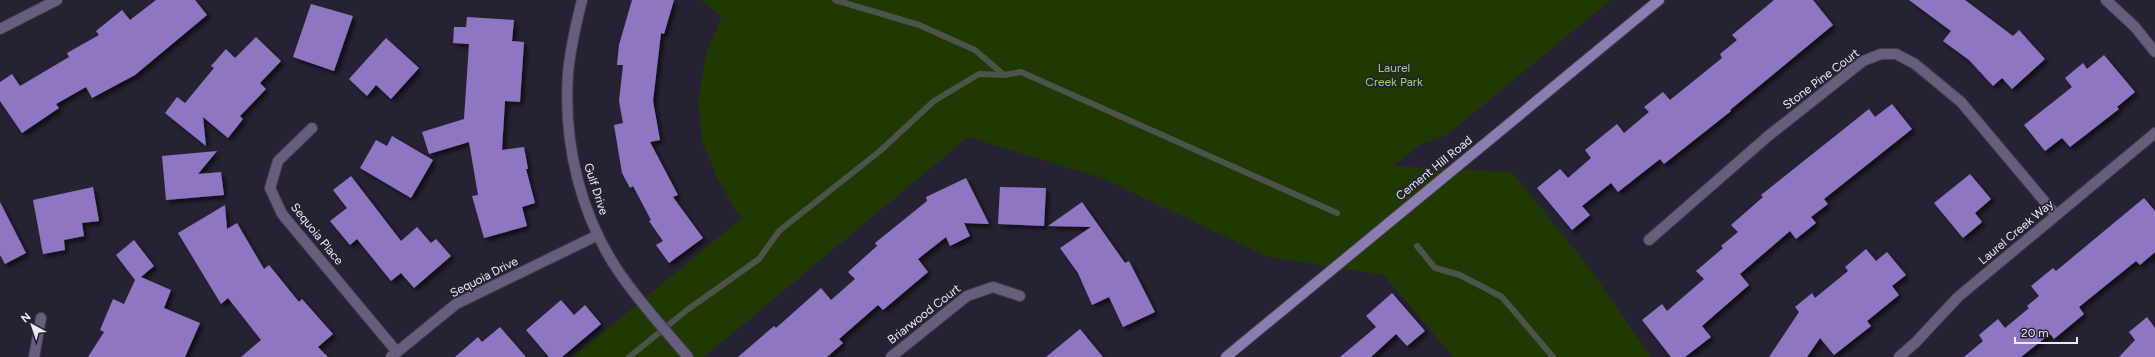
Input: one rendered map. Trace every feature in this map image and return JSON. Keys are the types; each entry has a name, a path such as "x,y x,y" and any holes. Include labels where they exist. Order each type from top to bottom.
{"street":[{"path":"0,29 56,0"},
{"name":"Gulf Drive","path":"582,0 568,73 569,139 579,183 598,234 621,275 688,357"},
{"name":"Cement Hill Road","path":"1226,357 1659,0"},
{"path":"2106,0 2135,27 2155,52"},
{"name":"Stone Pine Court","path":"1649,240 1767,137 1863,61 1881,54 1896,54 1915,64 1961,102 2056,215"},
{"name":"Sequoia Place","path":"312,128 278,161 270,188 282,214 394,354"},
{"name":"Laurel Creek Way","path":"1899,357 1916,342 1958,297 2155,133"},
{"name":"Sequoia Drive","path":"394,354 456,304 598,234"},
{"name":"Briarwood Court","path":"891,357 967,296 992,287 1020,296"},
{"path":"34,357 41,318"}],"green space":[{"name":"Laurel Creek Park","path":"700,0 1611,0 1447,135 1420,145 1393,166 1512,172 1591,270 1651,357 1453,357 1384,275 1268,257 1102,178 968,137 704,357 573,357 741,219 718,180 702,141 698,100 706,54 722,16"}],"building":[{"path":"156,0 195,0 207,15 135,75 92,98 86,87 56,104 59,108 22,133 0,101 0,82 12,74 20,86 69,57 67,53 99,35 96,31 122,10 130,20"},
{"path":"632,0 674,0 664,34 661,33 653,101 660,140 650,142 678,195 673,197 703,238 669,263 656,245 663,241 649,221 651,220 633,186 630,188 622,173 614,125 623,123 619,101 623,65 617,65 619,45"},
{"path":"1774,0 1813,0 1833,25 1730,110 1731,111 1664,164 1660,159 1618,192 1611,183 1582,206 1590,215 1572,230 1537,188 1560,169 1568,178 1591,158 1585,150 1617,124 1624,133 1649,112 1644,107 1663,92 1670,100 1722,58 1720,54 1737,40 1732,35"},
{"path":"1909,0 1965,0 2013,36 2019,30 2045,59 2012,89 2002,78 1993,86 1969,60 1943,41 1951,31"},
{"path":"311,4 353,16 334,71 293,57"},
{"path":"467,17 514,20 512,41 524,42 520,102 505,101 502,150 524,147 528,169 526,169 535,203 522,207 527,226 484,238 472,196 478,195 469,142 429,154 422,132 464,119 469,44 453,43 454,27 466,27"},
{"path":"256,37 281,61 260,83 266,89 240,116 243,119 228,138 203,117 206,146 165,113 177,97 185,103 214,68 211,66 226,49 235,58"},
{"path":"386,38 419,68 391,99 376,85 367,96 349,79"},
{"path":"2104,55 2135,92 2117,107 2119,109 2070,147 2062,138 2045,151 2024,125 2072,87 2065,78 2083,63 2087,69"},
{"path":"1892,104 1912,129 1824,199 1828,204 1811,217 1816,223 1796,239 1790,231 1740,274 1749,285 1702,326 1711,337 1685,357 1671,357 1642,320 1662,304 1667,311 1704,279 1696,271 1723,248 1721,246 1738,232 1731,225 1763,197 1761,195 1869,109 1875,117"},
{"path":"392,136 433,160 411,198 360,168 376,140 387,146"},
{"path":"217,151 198,174 221,172 224,195 166,200 162,156"},
{"path":"1970,174 1991,199 1975,213 1982,222 1963,238 1934,203"},
{"path":"351,176 401,241 417,227 431,243 436,239 451,256 414,288 401,273 391,281 357,239 350,245 330,221 347,208 333,190"},
{"path":"966,178 989,224 964,223 970,236 950,246 946,237 918,259 928,272 883,310 878,305 839,339 843,343 827,357 738,357 774,326 776,328 821,288 831,300 855,279 848,272 877,246 875,243 927,201 926,197"},
{"path":"93,187 99,221 82,223 84,236 64,240 65,250 43,254 33,200"},
{"path":"1000,187 1046,188 1044,226 998,224"},
{"path":"2144,198 2155,211 2155,252 2140,265 2136,261 2079,307 2084,314 2054,339 2050,334 2021,357 1964,357 1983,341 1979,335 1998,319 2005,328 2029,308 2027,306 2039,296 2031,286 2053,268 2056,271"},
{"path":"0,202 26,253 5,264 0,255"},
{"path":"1082,202 1125,263 1129,261 1155,312 1123,327 1109,297 1092,305 1078,273 1060,248 1091,227 1048,226"},
{"path":"225,205 227,229 237,223 264,269 269,265 299,302 302,299 333,334 318,347 328,357 241,357 261,340 228,298 221,304 178,233"},
{"path":"134,240 154,266 141,277 171,290 164,308 200,323 185,357 88,357 104,332 100,330 113,299 124,304 135,280 116,255"},
{"path":"1866,249 1876,261 1887,252 1906,275 1892,286 1899,295 1867,321 1871,326 1834,355 1820,338 1807,357 1769,357 1799,312 1795,307 1812,293 1815,298 1848,271 1845,267"},
{"path":"1392,293 1425,331 1407,346 1396,334 1371,357 1340,357 1376,327 1366,316"},
{"path":"561,300 574,315 585,305 601,324 562,357 549,357 526,330"},
{"path":"2147,317 2155,328 2155,357 2119,357 2135,340 2129,332"},
{"path":"500,327 526,357 455,357 478,337 482,342"},
{"path":"1080,329 1103,357 1046,357"}],"waterway":[{"path":"835,0 919,25 975,50 1004,75 1021,72 1337,213"},
{"path":"629,357 687,310 759,259 779,231 880,151 934,101 979,74 1004,75"},
{"path":"1417,246 1435,268 1460,275 1502,297 1553,357"}]}
